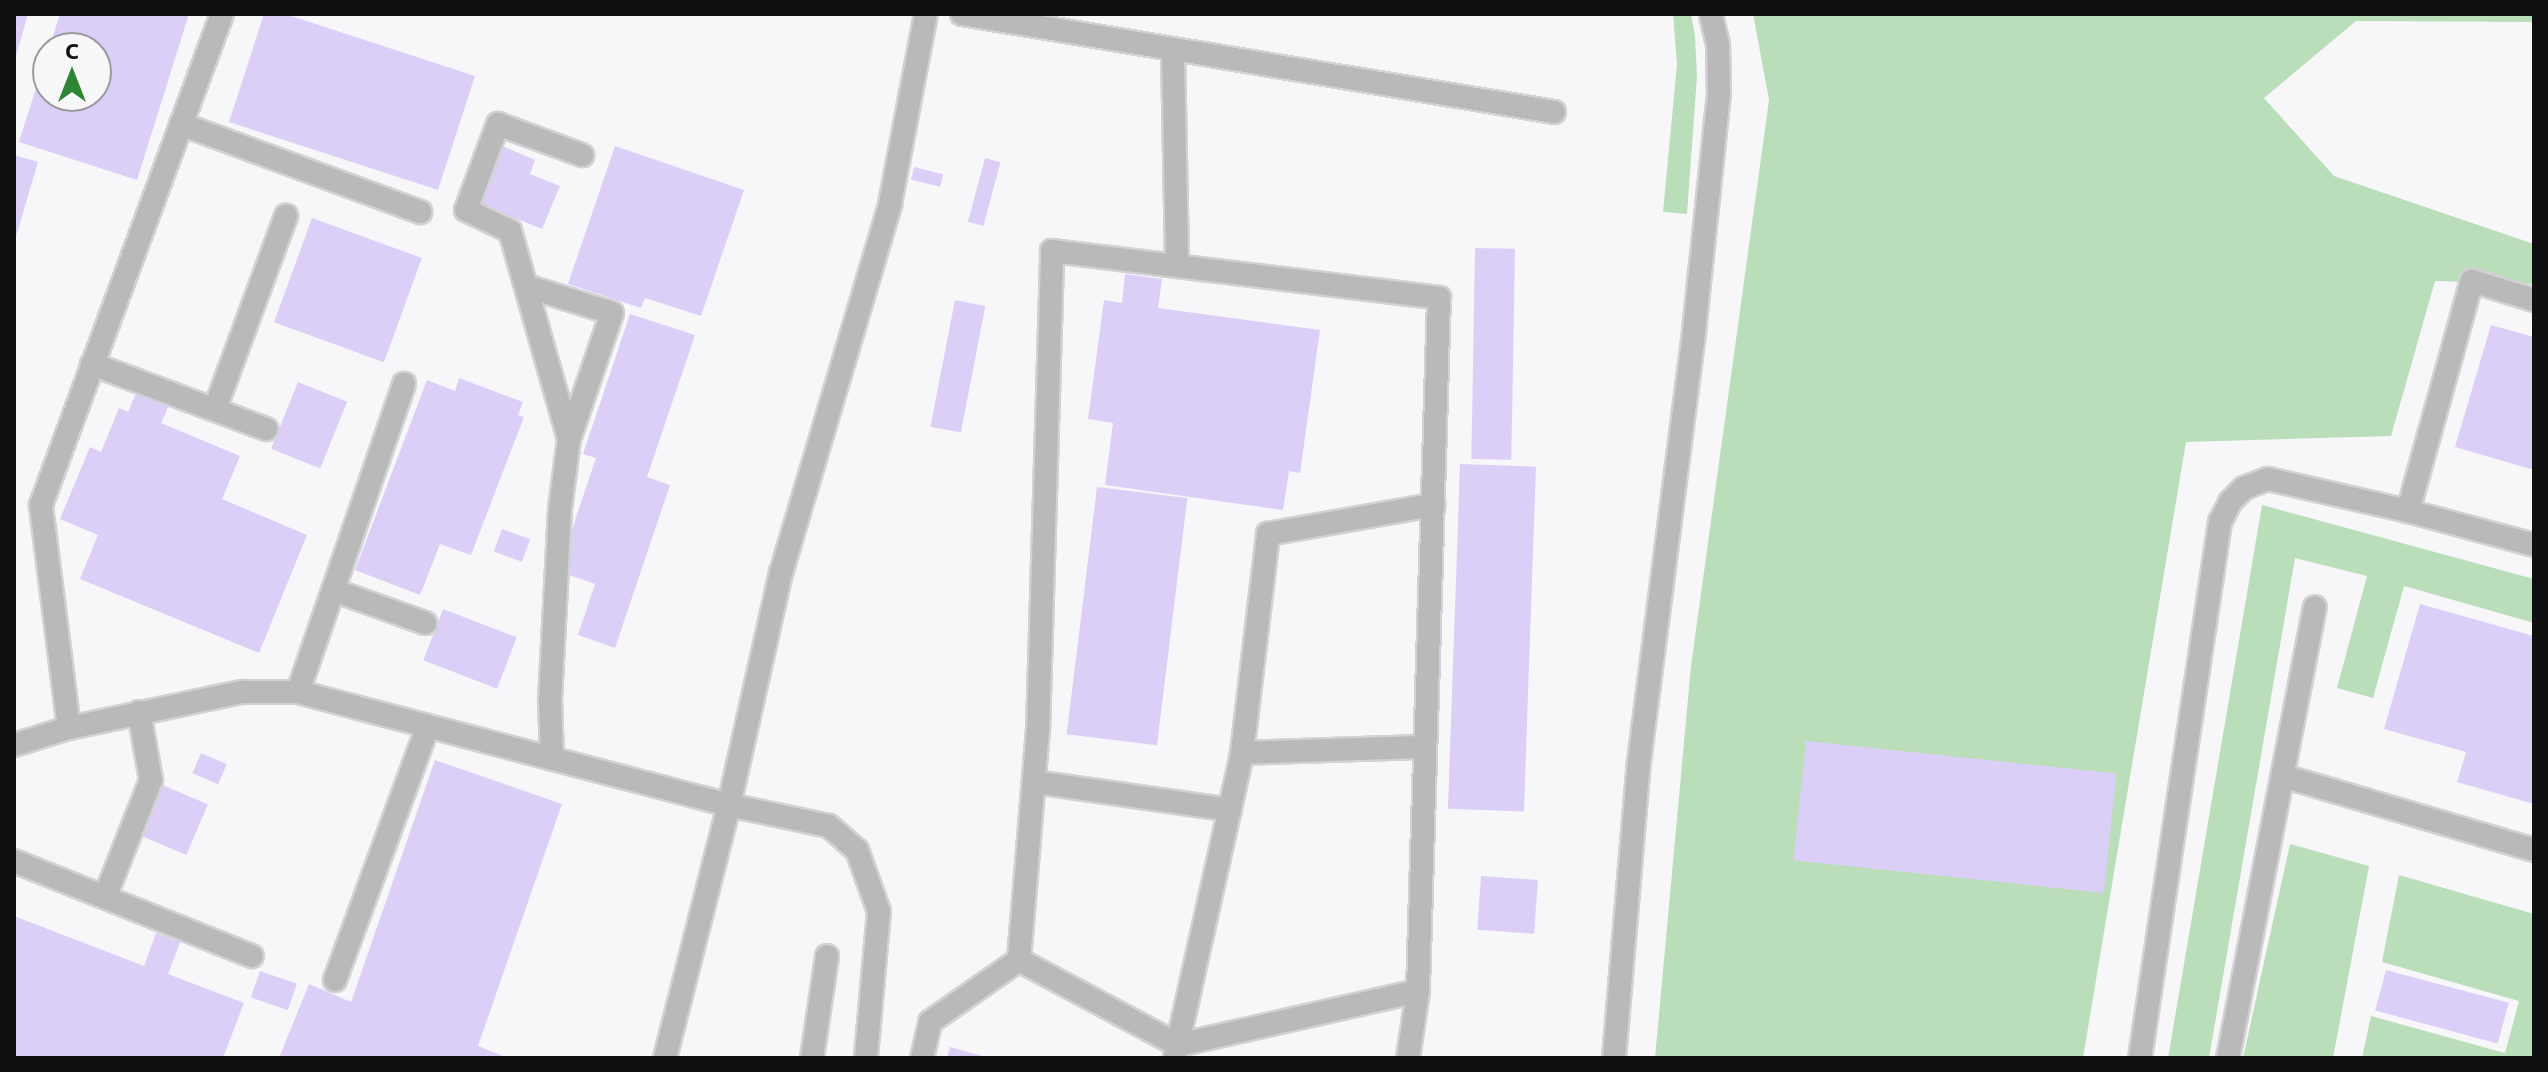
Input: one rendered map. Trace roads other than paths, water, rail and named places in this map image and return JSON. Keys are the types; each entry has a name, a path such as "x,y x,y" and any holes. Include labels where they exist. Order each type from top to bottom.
{"lane":[{"path":"69,728 41,505 222,14"},
{"path":"665,1058 729,805 781,573 890,204 926,14"},
{"path":"962,14 1173,52 1554,112"},
{"path":"1614,1058 1639,762 1694,331 1719,95 1718,45 1711,14"},
{"path":"1173,52 1177,266"},
{"path":"181,124 420,212"},
{"path":"569,439 510,231 466,210 498,124 582,155"},
{"path":"215,409 286,216"},
{"path":"1019,960 1034,782 1052,251 1439,298 1418,991 1408,1058"},
{"path":"2408,511 2472,281 2534,300"},
{"path":"526,286 612,313 569,439 560,509 550,700 552,759"},
{"path":"92,364 266,429"},
{"path":"298,692 404,384"},
{"path":"2140,1058 2220,522 2230,502 2244,488 2268,479 2408,511 2534,545"},
{"path":"1176,1051 1242,753 1268,534 1433,505"},
{"path":"333,590 425,623"},
{"path":"2228,1058 2315,607"},
{"path":"14,745 69,728 242,692 298,692 729,805 829,826 857,850 879,911 866,1058"},
{"path":"105,897 151,780 139,712"},
{"path":"335,980 428,726"},
{"path":"1242,753 1424,747"},
{"path":"2283,776 2534,850"},
{"path":"1034,782 1230,810"},
{"path":"14,861 252,956"},
{"path":"812,1058 827,956"},
{"path":"1019,960 1176,1051 1418,991"},
{"path":"922,1058 930,1022 1019,960"}]}
